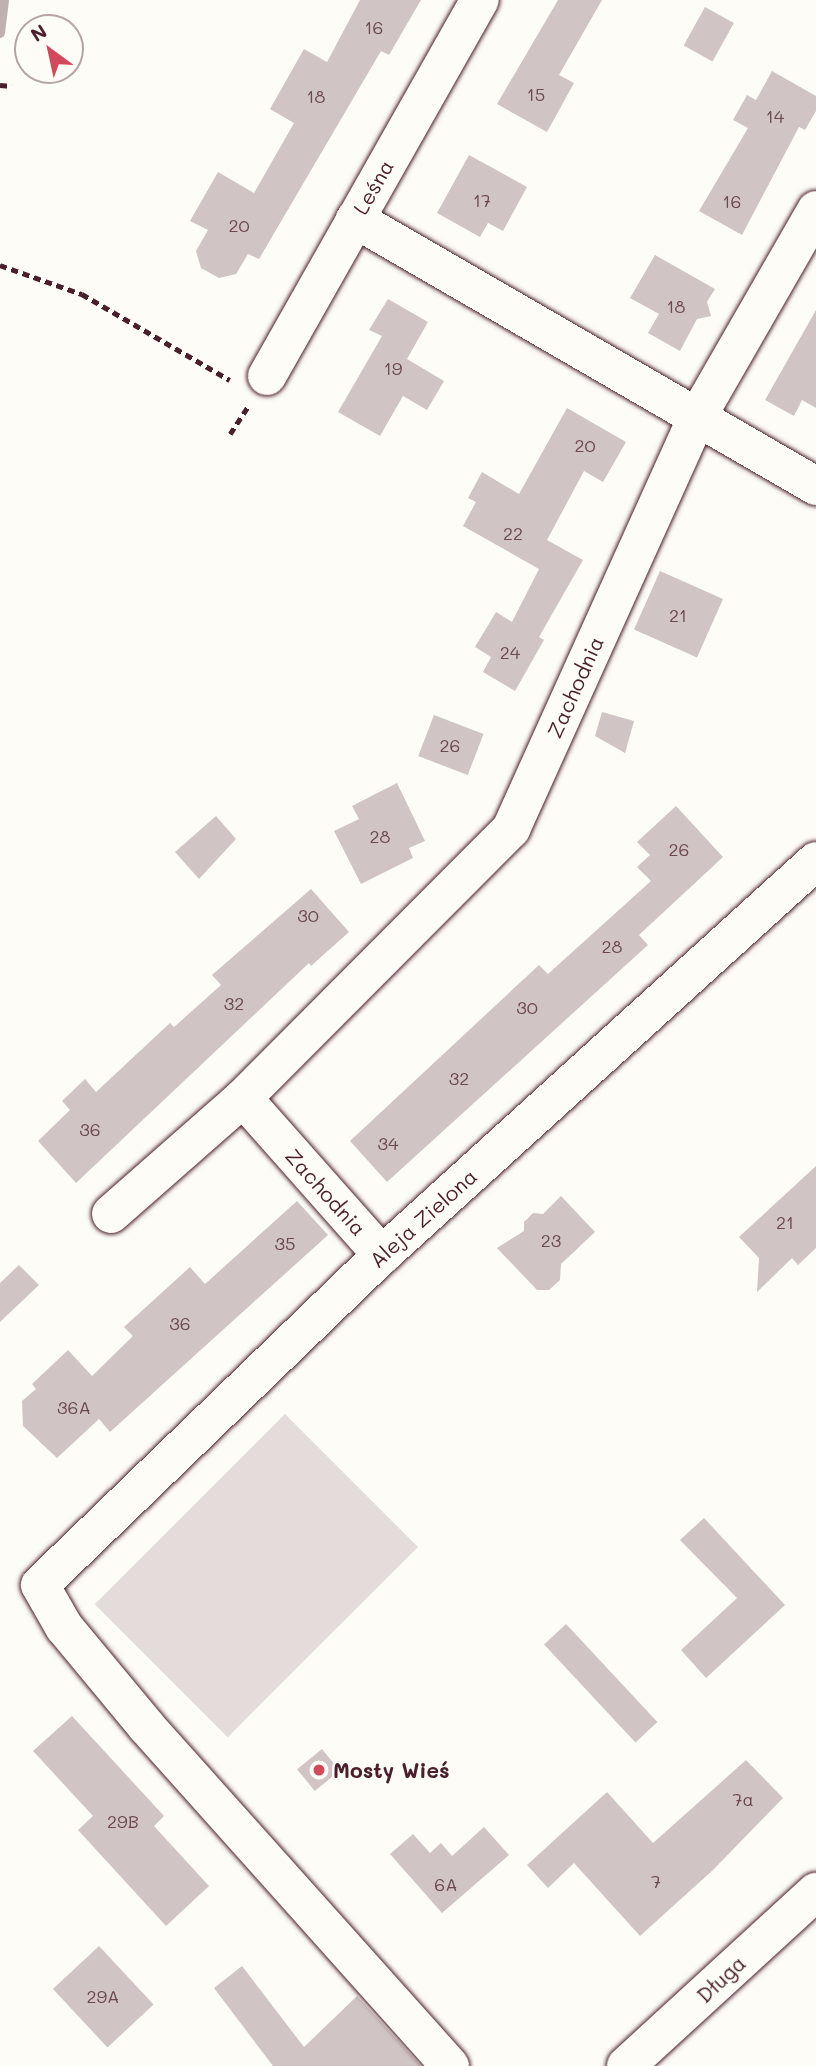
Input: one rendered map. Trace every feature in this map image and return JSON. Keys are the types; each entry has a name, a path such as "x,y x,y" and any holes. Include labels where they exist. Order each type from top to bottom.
{"street":[{"name":"Leśna","path":"267,376 480,0"},
{"name":"Zachodnia","path":"111,1214 243,1098 511,829 696,419 816,210"},
{"path":"355,219 696,419 816,486"},
{"name":"Aleja Zielona","path":"450,2066 147,1727 64,1627 40,1585 382,1255 816,861"},
{"name":"Zachodnia","path":"243,1098 382,1255"},
{"name":"Długa","path":"626,2066 816,1892"}],"path":[{"path":"0,85 12,86"},
{"path":"0,265 82,294 213,374 242,384 267,376"}],"shaded area":[{"path":"285,1414 418,1547 228,1737 95,1604"}],"building":[{"path":"360,0 421,0 389,55 381,51 259,259 248,254 236,274 219,278 201,268 196,251 208,230 190,221 218,172 254,193 294,123 270,109 304,49 327,62"},
{"path":"558,0 602,0 559,75 574,83 547,132 497,104"},
{"path":"705,7 734,23 713,61 684,45"},
{"path":"772,71 816,96 816,111 805,130 799,127 742,235 699,211 748,128 733,120 747,95 756,100"},
{"path":"469,155 527,187 503,231 488,223 480,237 437,213"},
{"path":"655,255 715,289 707,302 711,316 697,319 680,351 648,333 659,314 630,298"},
{"path":"388,299 428,322 407,359 444,381 427,410 403,396 380,436 338,412 382,336 369,330"},
{"path":"816,310 816,408 802,400 794,416 765,400"},
{"path":"567,408 626,442 603,482 584,471 547,540 583,560 539,637 544,640 515,691 483,672 491,657 475,647 496,612 512,622 539,569 463,526 476,502 468,498 482,472 519,494"},
{"path":"660,571 723,599 697,658 634,629"},
{"path":"602,712 634,721 625,753 595,736"},
{"path":"434,715 483,734 468,775 418,756"},
{"path":"397,783 425,841 409,848 413,858 361,884 334,831 359,819 352,806"},
{"path":"676,806 723,857 639,935 648,945 387,1182 350,1141 539,965 548,974 651,881 637,867 650,855 637,842"},
{"path":"216,816 236,839 199,879 175,852"},
{"path":"311,889 349,932 311,966 309,963 76,1183 38,1141 70,1110 62,1101 85,1079 96,1092 170,1023 174,1027 221,985 212,975"},
{"path":"816,1166 816,1248 798,1265 792,1258 757,1292 759,1258 739,1237"},
{"path":"561,1196 595,1232 561,1264 560,1280 549,1290 537,1290 497,1248 524,1231 524,1222 533,1213 543,1214"},
{"path":"297,1201 328,1235 110,1432 99,1419 57,1458 23,1426 22,1401 36,1389 32,1384 68,1350 92,1376 133,1336 124,1327 190,1267 205,1284"},
{"path":"19,1265 39,1285 0,1322 0,1283"},
{"path":"704,1518 785,1605 706,1678 681,1650 737,1598 680,1540"},
{"path":"566,1624 657,1722 635,1742 544,1644"},
{"path":"72,1716 164,1816 154,1826 209,1886 166,1926 78,1830 93,1816 33,1751"},
{"name":"Mosty Wieś","path":"322,1749 340,1771 315,1791 297,1769"},
{"path":"746,1760 783,1798 713,1870 640,1936 574,1863 548,1888 527,1865 607,1792 653,1843"},
{"path":"484,1827 509,1855 442,1913 390,1854 413,1834 430,1853 441,1843 452,1856"},
{"path":"99,1946 154,2005 107,2047 53,1989"},
{"path":"242,1966 304,2047 357,1996 421,2066 273,2066 214,1988"}],"waterway":[{"path":"0,33 4,0"}],"place":[{"name":"Mosty Wieś","path":"319,1770"}]}
